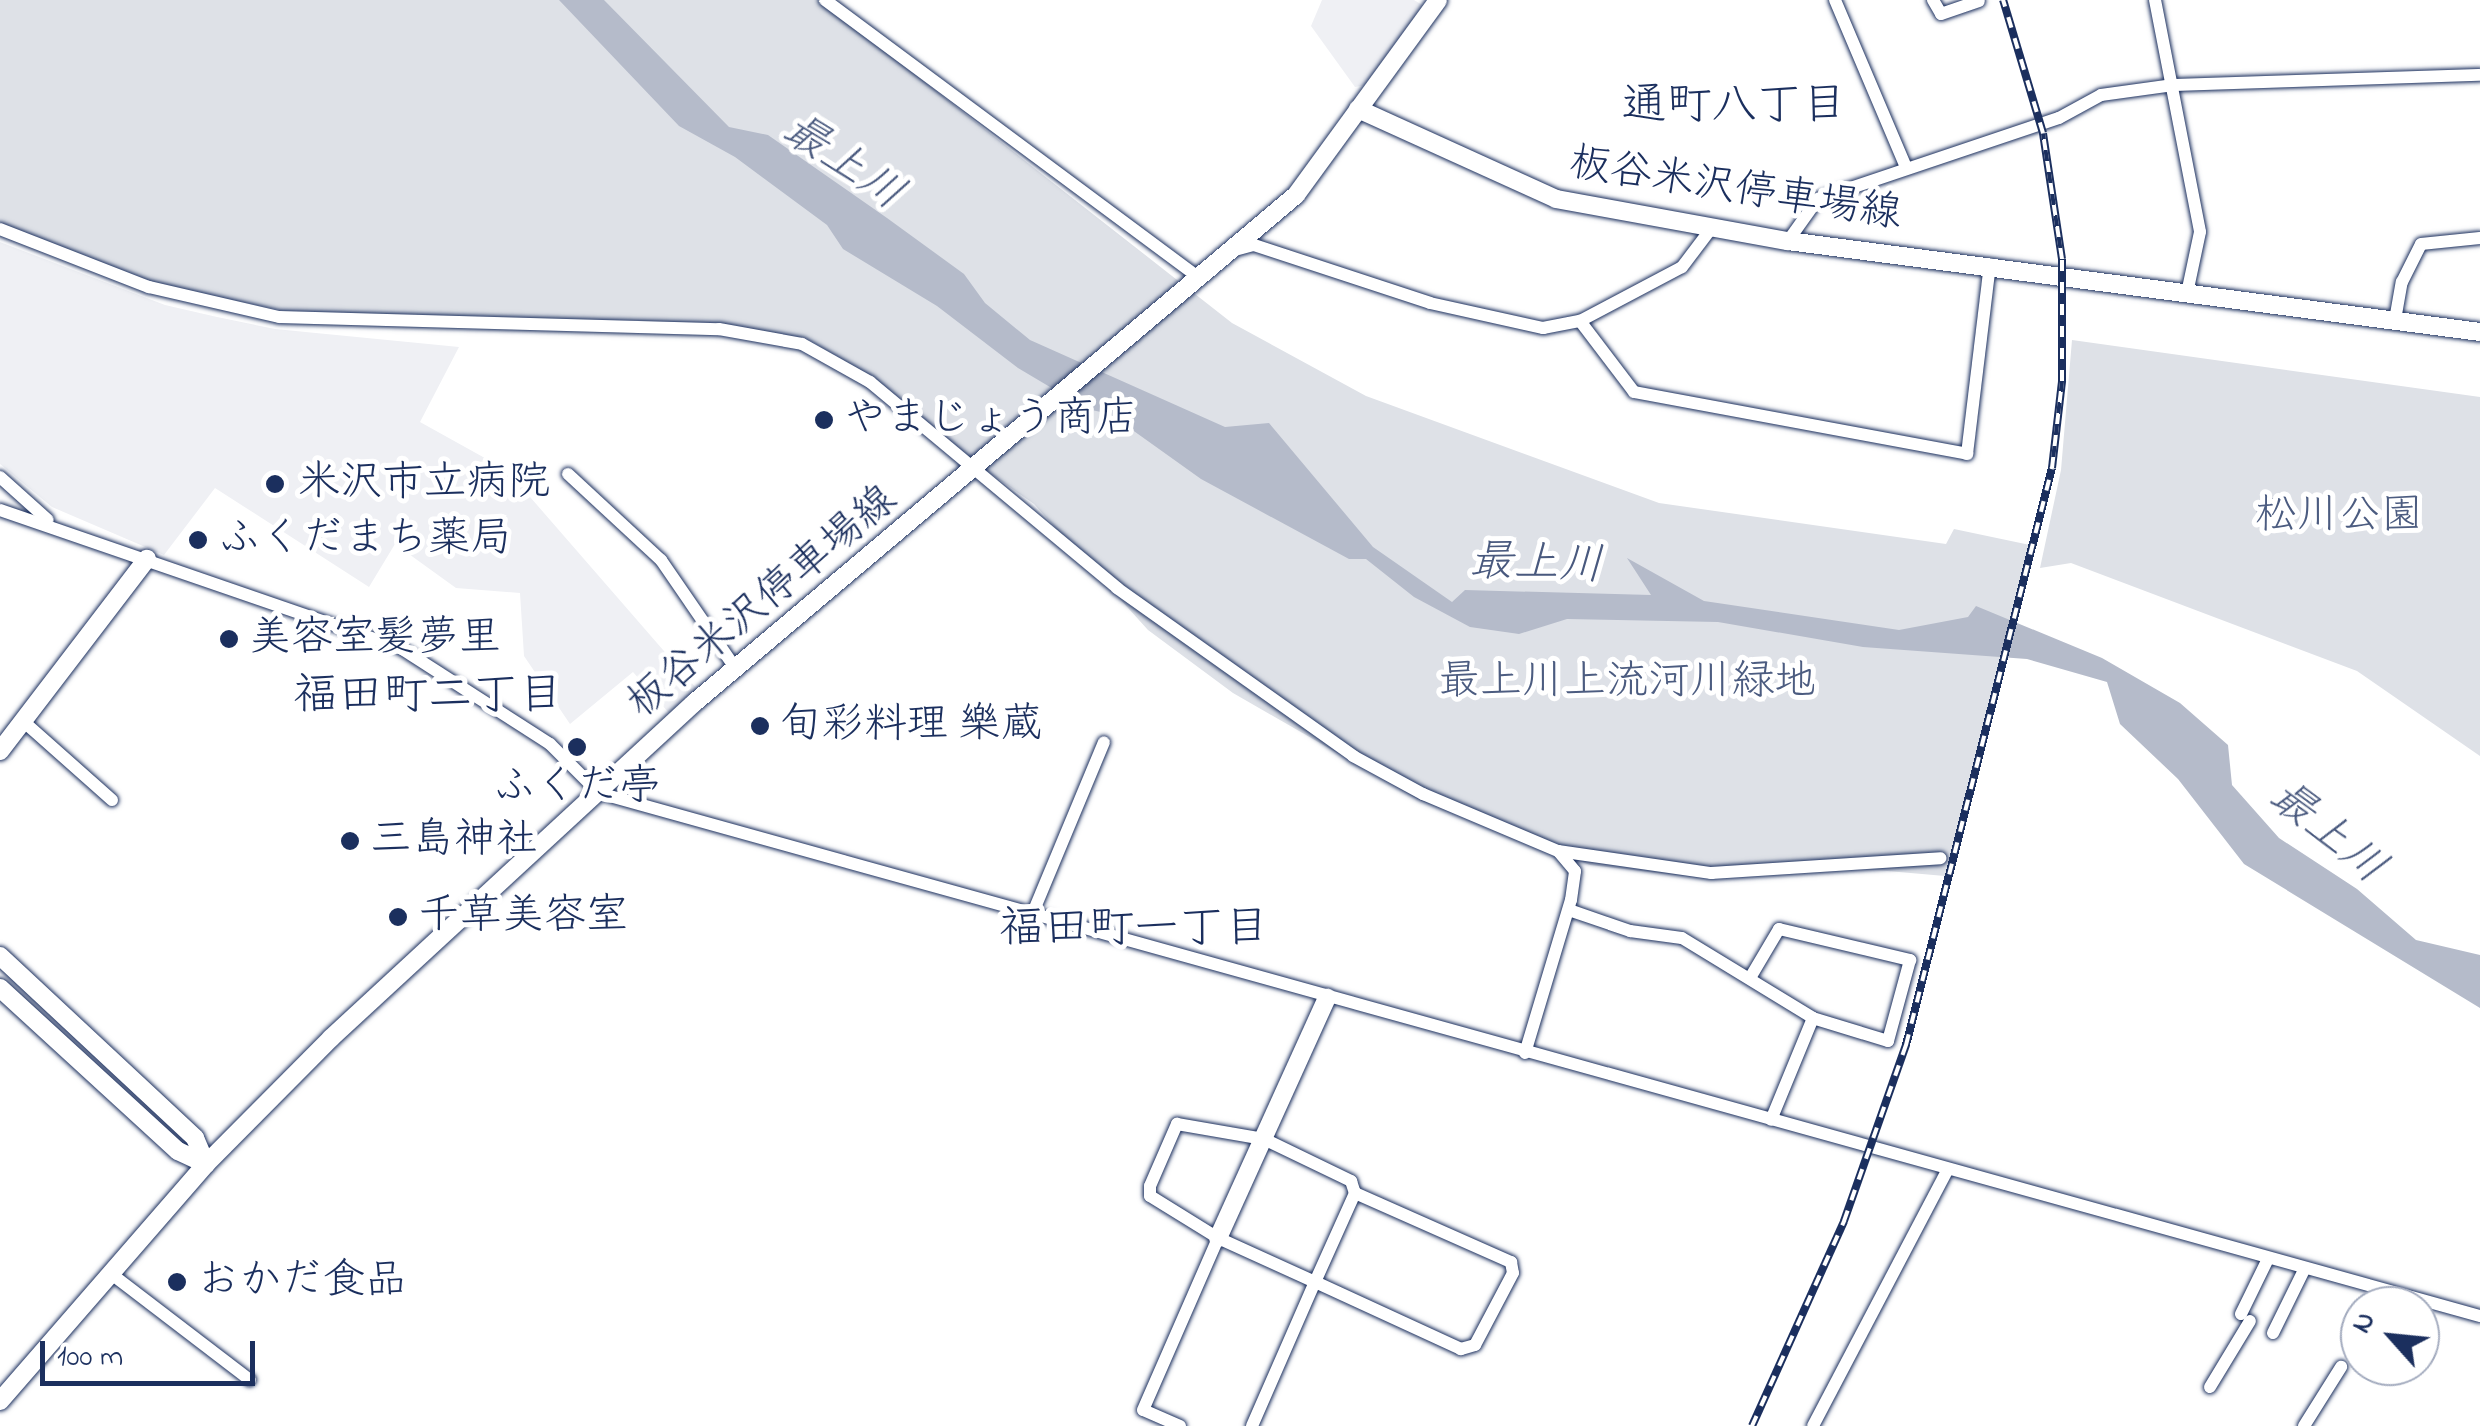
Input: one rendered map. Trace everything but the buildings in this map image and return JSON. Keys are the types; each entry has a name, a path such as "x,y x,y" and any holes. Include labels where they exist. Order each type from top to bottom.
{"main road":[{"path":"1358,108 1438,0"},
{"name":"板谷米沢停車場線","path":"0,1401 206,1164 331,1038 736,668 1296,196 1358,108 1556,199 1710,230 1990,264 2480,332"},
{"path":"0,751 147,559"},
{"path":"0,956 195,1138 206,1164"},
{"path":"0,988 178,1152 206,1164"},
{"path":"1218,1238 1327,998"}],"street":[{"path":"824,0 1194,285"},
{"path":"1835,0 1906,167"},
{"path":"1934,0 1941,14 1979,0"},
{"path":"2155,0 2200,232 2187,294"},
{"path":"1788,241 1818,199 2058,118 2100,96 2173,85 2480,75"},
{"path":"0,229 149,287 279,318 767,335 802,344 870,382 971,471 1116,588 1352,756 1423,794 1558,850 1711,873 1941,858"},
{"path":"1235,250 1254,246 1430,303 1543,328 1580,321 1682,267 1710,230"},
{"path":"2396,320 2402,282 2422,244 2480,238"},
{"path":"1580,321 1634,392 1967,454 1990,264"},
{"path":"568,474 661,560 736,668"},
{"path":"0,478 54,525"},
{"path":"0,510 54,525 399,647 550,744 599,794 2480,1316"},
{"path":"23,721 112,800"},
{"path":"1032,915 1104,742"},
{"path":"1525,1053 1569,910 1575,871 1558,850"},
{"path":"1569,910 1616,927 1682,938 1813,1018 1888,1042 1910,960 1779,929 1750,978"},
{"path":"1771,1120 1813,1018"},
{"path":"1178,1124 1264,1139 1350,1181 1355,1193 1511,1262 1513,1273 1475,1345 1461,1349 1218,1238 1150,1196 1178,1124"},
{"path":"1814,1426 1947,1171"},
{"path":"1252,1426 1355,1193"},
{"path":"1180,1426 1144,1410 1218,1238"},
{"path":"2210,1387 2246,1317 2268,1259"},
{"path":"2273,1333 2305,1268"},
{"path":"110,1274 250,1380"},
{"path":"2304,1426 2340,1370"}],"shaded area":[{"path":"1322,0 1414,0 1424,6 1366,85 1355,87 1311,26"},
{"name":"米沢市立病院","path":"0,242 165,305 217,317 275,329 459,347 420,422 526,481 524,490 697,689 669,713 633,672 570,724 524,656 520,593 456,588 395,544 369,587 215,488 164,555 52,507 0,464"}],"green space":[{"name":"最上川上流河川緑地","path":"0,0 820,0 1232,323 1366,396 1659,503 1946,544 1954,529 2030,545 1945,876 1853,868 1710,879 1590,865 1419,800 1233,693 1148,630 1034,504 961,453 874,378 806,338 637,320 325,319 150,283 0,225"},
{"name":"松川公園","path":"2072,340 2480,397 2480,756 2357,671 2071,563 2040,568 2061,470"}],"water":[{"path":"559,0 604,0 729,127 768,135 887,218 964,274 985,303 1030,340 1225,427 1269,423 1373,547 1452,602 1465,590 1651,595 1627,558 1704,601 1899,630 1968,617 1976,606 2102,658 2180,703 2228,745 2232,785 2279,838 2357,889 2416,940 2480,955 2480,1008 2244,864 2178,779 2120,724 2107,682 2027,659 1863,647 1718,622 1567,619 1519,634 1470,627 1414,597 1366,559 1349,559 1201,479 1110,414 1087,409 1018,368 937,306 843,249 827,225 735,157 679,126"},
{"path":"2272,498 2283,503 2288,514 2283,525 2272,530 2261,525 2256,514 2261,503"}],"railway":[{"path":"1752,1426 1844,1221 1906,1045 2052,468 2062,381 2062,259 2043,133 2003,0"}],"place":[{"name":"やまじょう商店","path":"824,420"},
{"name":"米沢市立病院","path":"275,484"},
{"name":"ふくだまち薬局","path":"198,540"},
{"name":"美容室髪夢里","path":"229,639"},
{"name":"旬彩料理 樂蔵","path":"760,726"},
{"name":"ふくだ亭","path":"577,747"},
{"name":"三島神社","path":"350,841"},
{"name":"千草美容室","path":"398,917"},
{"name":"おかだ食品","path":"177,1282"}],"district":[{"name":"通町八丁目","path":"1734,108"},
{"name":"福田町二丁目","path":"428,698"},
{"name":"福田町一丁目","path":"1134,931"}],"water label":[{"name":"最上川","path":"842,164"},
{"name":"最上川","path":"1536,566"},
{"name":"最上川","path":"2326,834"}]}
